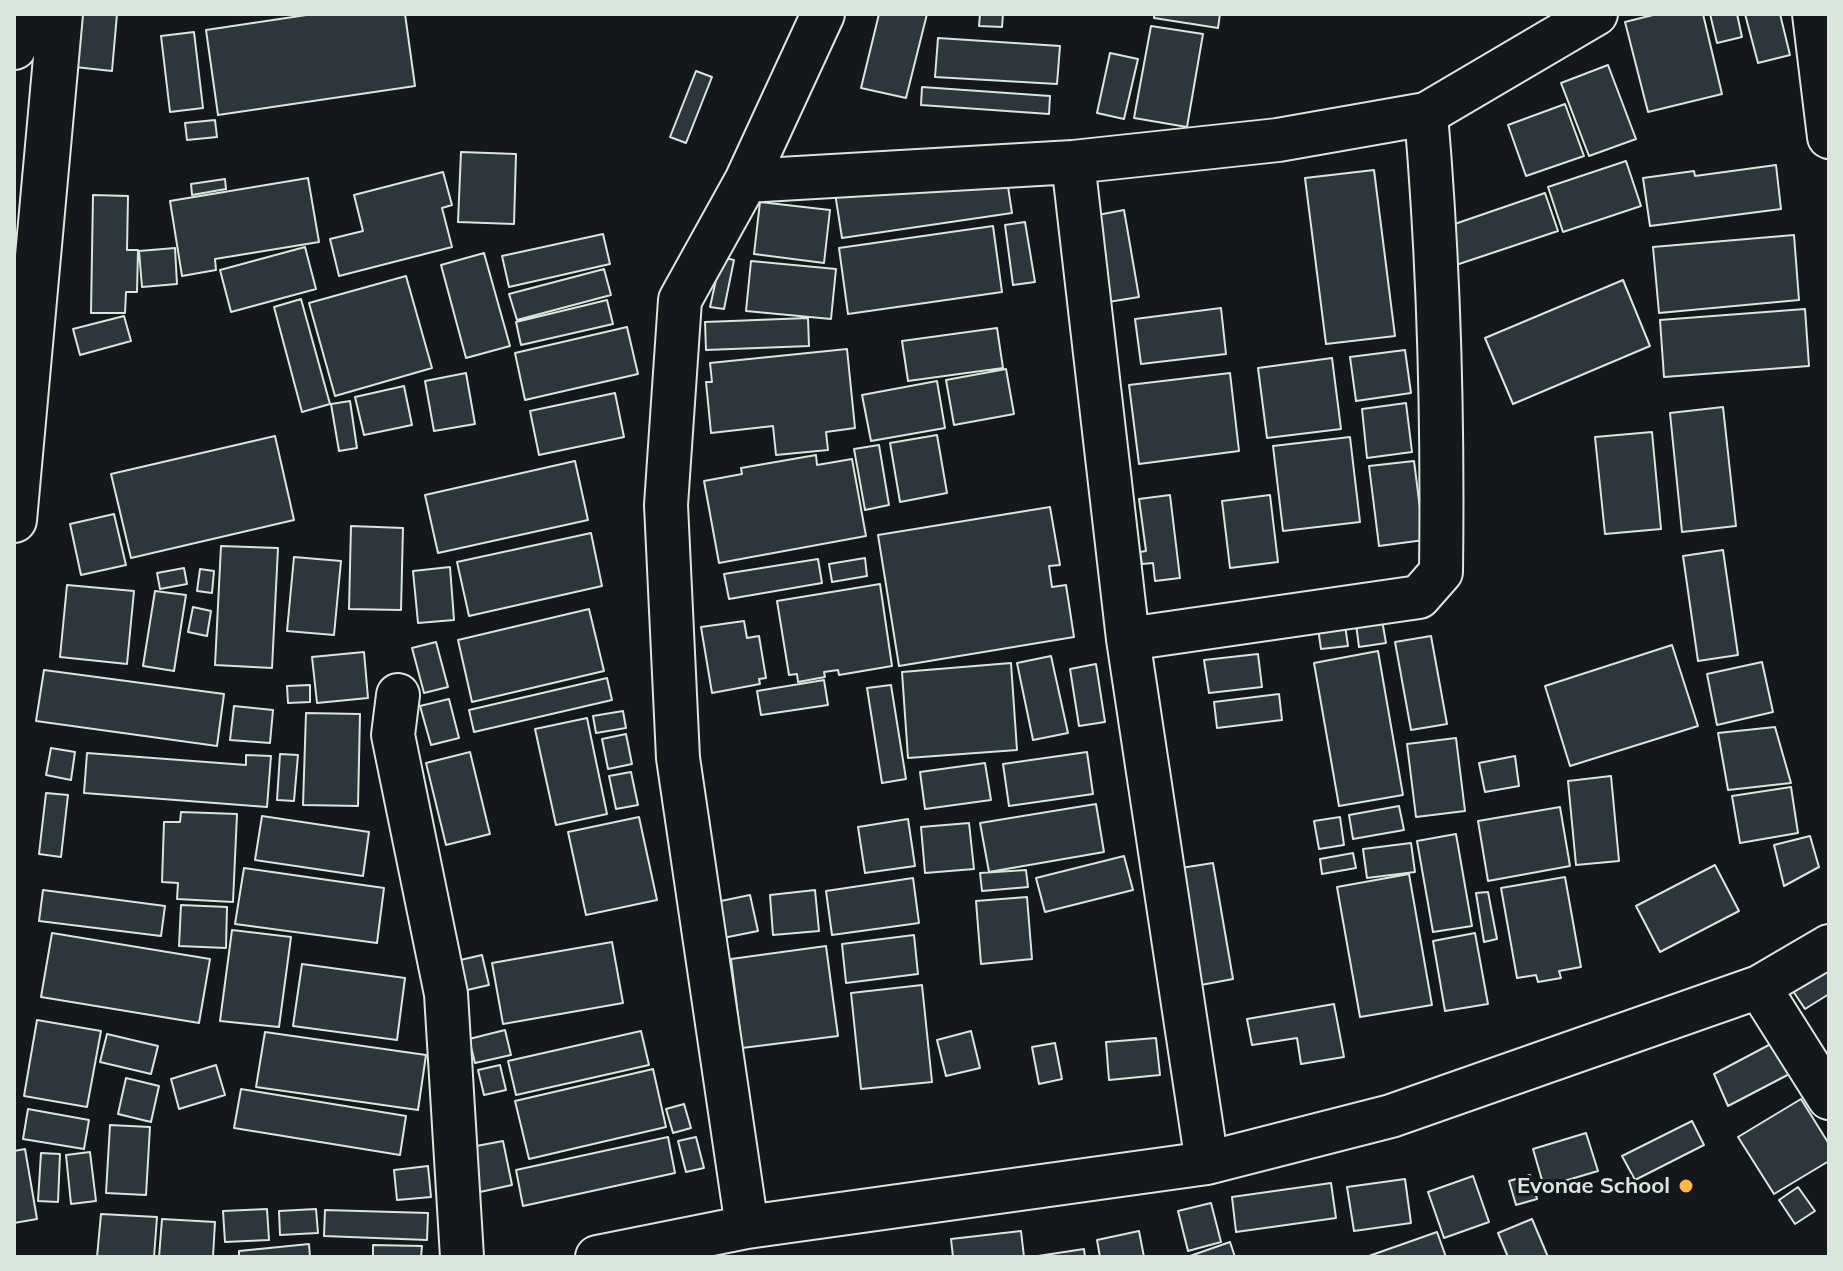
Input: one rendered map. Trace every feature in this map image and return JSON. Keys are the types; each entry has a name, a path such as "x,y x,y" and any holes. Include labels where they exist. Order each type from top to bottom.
{"main road":[{"path":"14,47 17,14"},
{"path":"14,520 60,14"}],"street":[{"path":"747,1227 678,758 666,505 680,300 746,181 823,14"},
{"path":"746,181 1073,162 1278,140 1426,114 1596,14"},
{"path":"1814,14 1829,137"},
{"path":"1128,639 1419,597 1441,572 1443,437 1435,221 1426,114"},
{"path":"1073,162 1128,639 1207,1163"},
{"path":"398,695 393,735 446,994 462,1257"},
{"path":"597,1257 747,1227 1207,1163 1391,1116 1759,987 1829,946"},
{"path":"1759,987 1829,1098"}],"building":[{"path":"80,14 117,14 112,71 75,67"},
{"path":"313,14 405,14 415,86 218,115 206,30"},
{"path":"879,14 927,14 906,98 861,88"},
{"path":"980,14 1003,14 1002,27 979,26"},
{"path":"1154,14 1220,14 1218,28 1154,18"},
{"path":"1657,14 1703,14 1722,94 1648,112 1625,22"},
{"path":"1710,14 1737,14 1742,37 1717,43"},
{"path":"1745,14 1780,14 1790,55 1758,63"},
{"path":"1151,26 1203,34 1187,127 1134,118"},
{"path":"194,32 203,108 170,112 161,36"},
{"path":"938,38 1060,46 1057,84 935,77"},
{"path":"1110,53 1138,59 1124,119 1097,113"},
{"path":"1608,65 1636,139 1589,156 1561,83"},
{"path":"696,71 712,77 686,143 670,137"},
{"path":"922,87 1050,96 1049,114 921,105"},
{"path":"1565,104 1584,156 1526,176 1508,125"},
{"path":"215,120 217,137 187,140 185,123"},
{"path":"461,152 516,154 514,224 458,222"},
{"path":"1626,161 1641,206 1563,232 1548,187"},
{"path":"1776,165 1781,209 1650,226 1643,178 1694,171 1695,176"},
{"path":"1005,167 1012,213 842,238 835,193"},
{"path":"1374,170 1395,336 1326,344 1305,178"},
{"path":"443,172 452,205 442,208 452,247 339,276 330,239 363,231 354,195"},
{"path":"308,178 319,242 215,259 216,270 182,276 170,201"},
{"path":"225,179 226,189 192,195 191,184"},
{"path":"1545,193 1558,231 1456,265 1443,228"},
{"path":"93,195 128,196 127,250 138,250 137,292 126,292 125,313 91,313"},
{"path":"760,202 830,210 824,263 754,254"},
{"path":"1124,210 1139,297 1102,303 1087,217"},
{"path":"1025,222 1035,282 1013,285 1005,225"},
{"path":"993,226 1002,292 848,314 839,248"},
{"path":"603,234 610,264 509,287 502,256"},
{"path":"1794,235 1799,300 1659,313 1653,247"},
{"path":"305,247 316,289 231,312 220,270"},
{"path":"175,248 177,284 142,287 139,251"},
{"path":"484,253 510,346 466,358 441,265"},
{"path":"721,257 734,260 724,309 710,307"},
{"path":"751,261 836,269 831,319 746,311"},
{"path":"604,269 611,295 517,320 509,294"},
{"path":"406,276 432,368 335,396 309,303"},
{"path":"1623,280 1650,346 1513,404 1485,338"},
{"path":"301,299 330,404 302,412 274,307"},
{"path":"607,300 613,324 521,345 516,322"},
{"path":"1221,308 1226,354 1141,364 1135,319"},
{"path":"1805,309 1809,366 1664,377 1660,320"},
{"path":"124,316 131,341 80,355 73,329"},
{"path":"808,318 809,346 706,350 705,322"},
{"path":"627,327 638,374 525,400 515,353"},
{"path":"997,328 1003,368 908,381 902,341"},
{"path":"847,349 855,428 826,432 828,450 776,455 773,426 711,433 706,382 712,382 710,363"},
{"path":"1405,350 1411,393 1356,401 1350,357"},
{"path":"1332,358 1341,429 1267,438 1258,368"},
{"path":"1006,369 1014,414 954,425 946,380"},
{"path":"466,373 475,424 434,431 425,381"},
{"path":"1230,373 1239,451 1139,464 1129,385"},
{"path":"937,381 945,428 871,441 862,395"},
{"path":"404,386 412,425 364,435 355,397"},
{"path":"615,393 624,437 539,455 530,411"},
{"path":"350,401 357,448 339,451 331,404"},
{"path":"1406,403 1412,452 1367,458 1362,409"},
{"path":"1723,407 1736,526 1682,532 1670,413"},
{"path":"1652,432 1661,529 1605,534 1595,437"},
{"path":"937,435 947,493 900,502 890,443"},
{"path":"275,436 294,520 131,558 111,474"},
{"path":"1350,437 1360,522 1283,531 1273,446"},
{"path":"879,445 889,505 865,510 854,449"},
{"path":"816,455 817,465 852,459 866,536 719,563 704,481 742,474 741,468"},
{"path":"575,461 588,520 438,553 425,495"},
{"path":"1414,461 1424,540 1379,546 1369,466"},
{"path":"1170,495 1180,578 1155,581 1153,563 1142,564 1140,552 1146,551 1139,499"},
{"path":"1270,495 1278,562 1230,568 1222,501"},
{"path":"1050,507 1060,565 1049,566 1052,587 1066,585 1074,637 899,666 878,535"},
{"path":"114,514 126,565 81,575 70,524"},
{"path":"351,526 403,528 401,610 349,609"},
{"path":"591,533 602,586 469,616 457,562"},
{"path":"221,546 278,548 272,668 215,665"},
{"path":"1723,550 1738,655 1698,661 1683,556"},
{"path":"294,557 341,561 334,635 287,631"},
{"path":"865,558 867,576 832,582 829,564"},
{"path":"818,559 822,583 729,599 724,574"},
{"path":"450,567 454,620 418,623 413,571"},
{"path":"184,568 187,584 160,589 157,573"},
{"path":"200,569 214,571 212,593 197,591"},
{"path":"880,584 892,666 839,675 838,670 824,672 825,677 798,682 797,674 789,675 777,601"},
{"path":"67,585 134,591 127,664 60,657"},
{"path":"155,591 186,595 174,671 143,666"},
{"path":"193,607 211,611 207,636 188,632"},
{"path":"589,609 604,671 472,702 458,640"},
{"path":"1382,620 1386,643 1359,647 1356,624"},
{"path":"744,621 747,638 759,636 766,678 759,679 760,684 712,693 701,627"},
{"path":"1345,625 1348,646 1321,649 1318,628"},
{"path":"1431,636 1447,724 1411,730 1395,642"},
{"path":"436,642 448,687 424,693 412,648"},
{"path":"1672,645 1698,726 1570,766 1545,686"},
{"path":"1378,651 1403,795 1339,806 1314,663"},
{"path":"364,652 368,698 317,703 312,657"},
{"path":"1258,654 1262,687 1209,693 1204,660"},
{"path":"1051,656 1068,733 1033,740 1017,663"},
{"path":"1762,662 1773,712 1717,725 1707,674"},
{"path":"1011,663 1017,750 908,758 902,672"},
{"path":"1096,664 1105,722 1079,726 1070,669"},
{"path":"44,670 224,694 217,746 36,721"},
{"path":"607,678 612,700 474,732 469,710"},
{"path":"824,680 828,705 761,715 757,691"},
{"path":"310,685 310,702 288,703 287,686"},
{"path":"891,685 906,779 882,783 867,688"},
{"path":"1279,694 1282,720 1217,728 1214,702"},
{"path":"449,699 459,738 431,745 420,706"},
{"path":"234,706 273,710 270,743 230,740"},
{"path":"623,711 626,728 596,733 593,716"},
{"path":"306,713 360,714 358,806 303,805"},
{"path":"587,718 607,814 556,825 535,729"},
{"path":"1775,727 1791,783 1728,790 1718,733"},
{"path":"626,734 632,764 608,769 602,739"},
{"path":"1456,738 1465,811 1416,817 1407,744"},
{"path":"51,748 75,752 71,780 46,775"},
{"path":"470,752 490,834 446,845 426,763"},
{"path":"1087,752 1093,794 1009,806 1003,764"},
{"path":"87,753 246,765 246,755 271,756 267,807 84,793"},
{"path":"280,754 298,755 294,801 277,800"},
{"path":"1515,756 1519,786 1485,792 1479,763"},
{"path":"985,763 991,800 925,809 920,772"},
{"path":"631,772 638,805 616,809 609,776"},
{"path":"1611,776 1619,861 1576,865 1568,781"},
{"path":"1791,787 1798,833 1740,843 1732,796"},
{"path":"46,793 68,795 61,857 39,854"},
{"path":"1096,804 1104,852 989,872 980,823"},
{"path":"1399,806 1404,830 1353,839 1349,815"},
{"path":"1560,807 1570,866 1488,881 1478,821"},
{"path":"181,812 237,814 233,902 177,899 178,883 162,882 164,822 180,822"},
{"path":"262,816 369,832 363,876 255,860"},
{"path":"639,817 657,900 586,915 568,832"},
{"path":"1340,817 1344,845 1319,849 1314,821"},
{"path":"908,819 915,866 865,873 858,827"},
{"path":"969,823 974,869 925,873 921,827"},
{"path":"1456,834 1472,926 1433,932 1417,841"},
{"path":"1810,836 1819,867 1784,886 1774,845"},
{"path":"1411,843 1415,872 1367,878 1363,849"},
{"path":"1353,853 1356,868 1322,874 1320,859"},
{"path":"1124,856 1133,890 1045,912 1036,878"},
{"path":"1213,863 1233,979 1201,985 1181,868"},
{"path":"1715,865 1739,911 1660,952 1636,906"},
{"path":"244,868 384,888 377,943 235,924"},
{"path":"1026,870 1028,887 982,891 980,873"},
{"path":"1409,874 1432,1005 1360,1017 1337,887"},
{"path":"1565,877 1581,967 1559,971 1561,978 1538,982 1536,975 1517,978 1501,888"},
{"path":"913,878 919,923 832,935 826,891"},
{"path":"43,890 165,906 161,936 39,921"},
{"path":"815,890 819,931 773,935 770,895"},
{"path":"1488,892 1497,939 1484,942 1476,893"},
{"path":"750,895 758,931 723,938 716,902"},
{"path":"1027,897 1032,959 981,964 976,901"},
{"path":"181,905 227,907 226,948 179,946"},
{"path":"232,930 291,937 279,1027 220,1021"},
{"path":"52,933 210,959 199,1023 41,997"},
{"path":"1475,933 1488,1004 1445,1011 1433,941"},
{"path":"914,935 918,974 846,983 842,944"},
{"path":"612,942 623,1003 503,1024 492,963"},
{"path":"826,946 838,1036 742,1048 731,959"},
{"path":"482,955 489,985 463,991 456,961"},
{"path":"302,964 405,978 397,1040 293,1026"},
{"path":"1829,968 1829,994 1805,1009 1793,991"},
{"path":"922,985 932,1082 861,1089 851,993"},
{"path":"1334,1004 1344,1057 1301,1064 1297,1038 1252,1045 1247,1019"},
{"path":"37,1020 101,1031 87,1107 24,1096"},
{"path":"505,1030 511,1055 475,1063 469,1039"},
{"path":"641,1031 649,1065 516,1095 508,1061"},
{"path":"971,1031 980,1068 946,1076 937,1040"},
{"path":"265,1032 426,1055 418,1110 256,1087"},
{"path":"107,1034 158,1046 151,1074 100,1062"},
{"path":"1784,1037 1799,1069 1728,1106 1714,1074"},
{"path":"1156,1038 1160,1075 1109,1080 1106,1042"},
{"path":"1055,1043 1062,1079 1039,1084 1032,1047"},
{"path":"216,1065 225,1095 179,1109 171,1079"},
{"path":"500,1065 506,1090 484,1095 478,1070"},
{"path":"653,1069 666,1127 529,1159 515,1101"},
{"path":"126,1078 159,1086 151,1122 118,1114"},
{"path":"241,1089 406,1116 400,1155 234,1128"},
{"path":"1801,1099 1829,1144 1829,1161 1774,1194 1738,1137"},
{"path":"684,1104 691,1128 673,1133 666,1109"},
{"path":"28,1109 89,1120 84,1149 23,1139"},
{"path":"1692,1121 1704,1145 1635,1180 1622,1156"},
{"path":"110,1125 150,1127 146,1195 106,1193"},
{"path":"1586,1133 1598,1171 1544,1187 1533,1149"},
{"path":"668,1137 675,1173 523,1206 516,1170"},
{"path":"696,1137 704,1168 686,1172 678,1141"},
{"path":"503,1141 512,1185 480,1192 471,1147"},
{"path":"25,1149 37,1219 14,1223 14,1151"},
{"path":"90,1152 96,1201 71,1204 66,1155"},
{"path":"41,1153 60,1154 58,1202 38,1201"},
{"path":"428,1166 431,1197 397,1200 394,1170"},
{"path":"1530,1175 1537,1199 1516,1205 1509,1181"},
{"path":"1473,1176 1489,1222 1444,1238 1428,1192"},
{"path":"1405,1179 1411,1223 1354,1231 1347,1187"},
{"path":"1331,1183 1336,1218 1236,1232 1232,1197"},
{"path":"1798,1187 1815,1211 1795,1224 1779,1200"},
{"path":"1211,1203 1221,1242 1188,1251 1178,1211"},
{"path":"267,1209 269,1240 225,1242 223,1211"},
{"path":"316,1209 318,1233 280,1235 279,1211"},
{"path":"325,1210 428,1213 427,1240 324,1236"},
{"path":"101,1214 157,1217 154,1257 97,1257"},
{"path":"162,1219 215,1222 213,1257 159,1257"},
{"path":"1532,1219 1548,1257 1508,1257 1498,1233"},
{"path":"1021,1231 1024,1257 953,1257 951,1239"},
{"path":"1139,1231 1144,1257 1100,1257 1097,1240"},
{"path":"1437,1232 1446,1257 1366,1257"},
{"path":"1230,1242 1235,1257 1190,1256"},
{"path":"309,1244 310,1257 239,1257 239,1251"},
{"path":"373,1245 422,1246 421,1257 373,1257"},
{"path":"1084,1249 1085,1257 1038,1257 1038,1256"}],"place":[{"name":"Evonae School","path":"1686,1186"}]}
